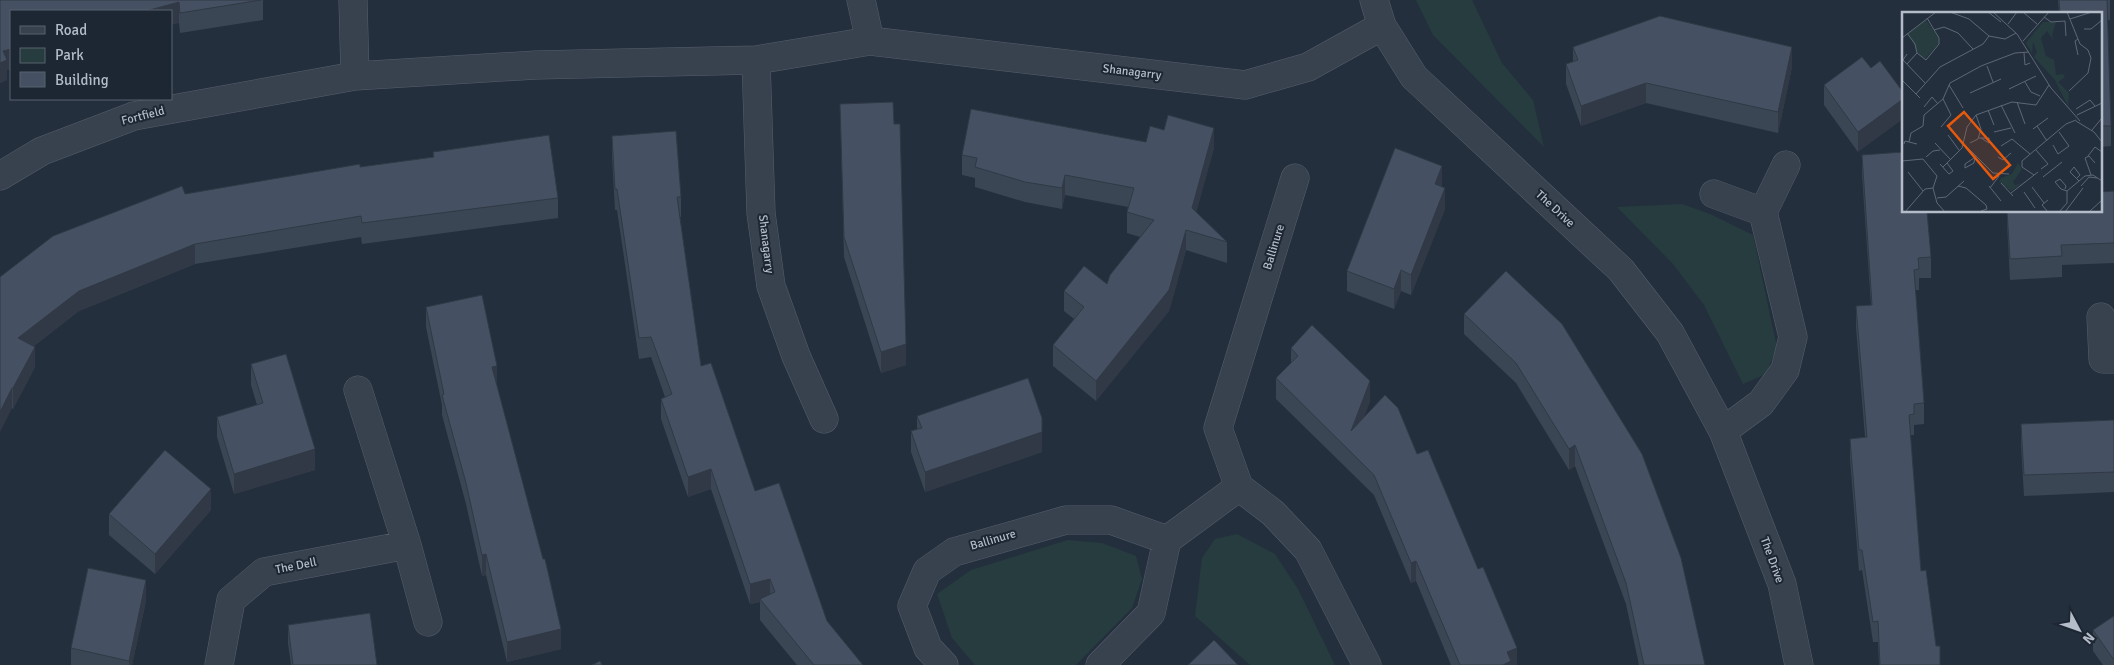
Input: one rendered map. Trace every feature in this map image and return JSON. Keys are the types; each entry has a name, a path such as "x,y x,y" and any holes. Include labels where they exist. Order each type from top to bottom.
{"street":[{"path":"353,0 355,76"},
{"path":"861,0 870,41"},
{"name":"The Drive","path":"1374,0 1382,26 1414,77 1621,270 1670,334 1723,431 1782,584 1799,665"},
{"name":"Shanagarry","path":"536,65 756,60 870,41 1245,85 1308,67 1382,26"},
{"name":"Shanagarry","path":"756,60 761,213 771,286 796,356 824,419"},
{"name":"Fortfield","path":"0,176 42,151 134,116 355,76 536,65"},
{"path":"1723,431 1761,403 1785,370 1793,337 1763,212 1786,165"},
{"name":"Ballinure","path":"1239,487 1218,428 1294,178"},
{"path":"1714,194 1763,212"},
{"path":"2101,317 2103,359 2114,359"},
{"path":"358,390 407,545 428,622"},
{"path":"1100,665 1151,613 1167,540 1239,487 1272,513 1308,550 1366,665"},
{"name":"Ballinure","path":"944,665 928,648 912,606 927,572 954,552 1066,520 1111,520 1167,540"},
{"name":"The Dell","path":"219,665 231,600 264,572 407,545"}],"green space":[{"path":"1416,0 1472,0 1502,63 1533,100 1544,147 1433,35"},
{"path":"1682,204 1710,214 1753,235 1777,347 1766,374 1743,384 1704,305 1673,264 1617,207"},
{"path":"1237,534 1275,554 1298,589 1335,665 1250,665 1195,616 1202,558 1215,539"},
{"path":"1068,540 1102,543 1136,556 1142,579 1132,608 1076,665 975,665 952,638 937,594 971,570"}],"building":[{"path":"0,0 261,0 180,13 179,2 150,10 10,10 10,49 3,51 7,60 0,63"},
{"path":"2059,0 2107,0 2111,126 2102,126 2102,12 2060,12"},
{"path":"1660,16 1792,47 1778,112 1646,83 1581,106 1566,64 1578,60 1573,47"},
{"path":"1862,57 1871,68 1880,61 1902,91 1902,100 1858,132 1824,85"},
{"path":"893,102 894,124 900,124 906,344 881,352 844,237 840,104"},
{"path":"971,109 1146,142 1150,126 1164,130 1168,115 1214,128 1192,208 1227,242 1186,230 1169,290 1096,381 1053,345 1084,307 1064,291 1084,266 1107,284 1110,275 1154,220 1127,212 1134,188 1065,175 1062,188 1025,182 975,167 977,158 962,155"},
{"path":"676,131 681,197 677,197 701,366 711,363 755,491 779,483 827,621 863,665 814,665 760,599 775,592 770,579 750,584 711,469 688,477 661,399 672,394 651,337 639,338 617,189 615,189 612,136"},
{"path":"549,135 558,198 362,223 361,216 195,244 79,291 18,338 35,347 0,412 0,277 53,236 182,186 185,194 360,164 360,167 434,157 433,152"},
{"path":"1395,148 1442,166 1435,184 1445,188 1411,275 1401,270 1394,289 1347,271"},
{"path":"1902,152 1902,212 1927,212 1931,257 1918,258 1919,269 1914,270 1924,403 1914,404 1914,414 1909,415 1921,571 1926,570 1936,646 1940,646 1940,665 1880,665 1878,621 1873,622 1862,550 1859,550 1850,439 1867,437 1856,306 1872,305 1862,155"},
{"path":"2114,191 2114,243 2061,245 2062,256 2010,259 2007,212 2102,212 2102,192"},
{"path":"1506,271 1562,324 1642,454 1681,558 1705,665 1644,665 1626,583 1575,445 1569,449 1516,363 1464,314"},
{"path":"482,295 497,366 492,367 543,559 545,559 561,629 507,642 486,554 482,555 466,483 442,395 444,394 426,307"},
{"path":"1312,325 1370,381 1351,431 1385,395 1398,408 1417,454 1428,450 1478,569 1483,567 1517,648 1507,652 1511,661 1503,665 1460,665 1416,561 1411,563 1374,475 1276,378 1298,356 1291,348"},
{"path":"286,354 315,449 234,474 217,417 263,403 251,364"},
{"path":"1028,378 1042,418 1042,432 925,472 911,431 922,428 917,416"},
{"path":"2114,420 2114,472 2024,475 2021,424"},
{"path":"165,450 211,489 155,554 109,514"},
{"path":"88,568 146,580 129,661 71,648"},
{"path":"370,613 377,665 293,665 288,625"},
{"path":"2114,616 2114,660 2093,630"},
{"path":"1214,640 1238,665 1188,665"},
{"path":"600,661 602,665 592,665"}]}
